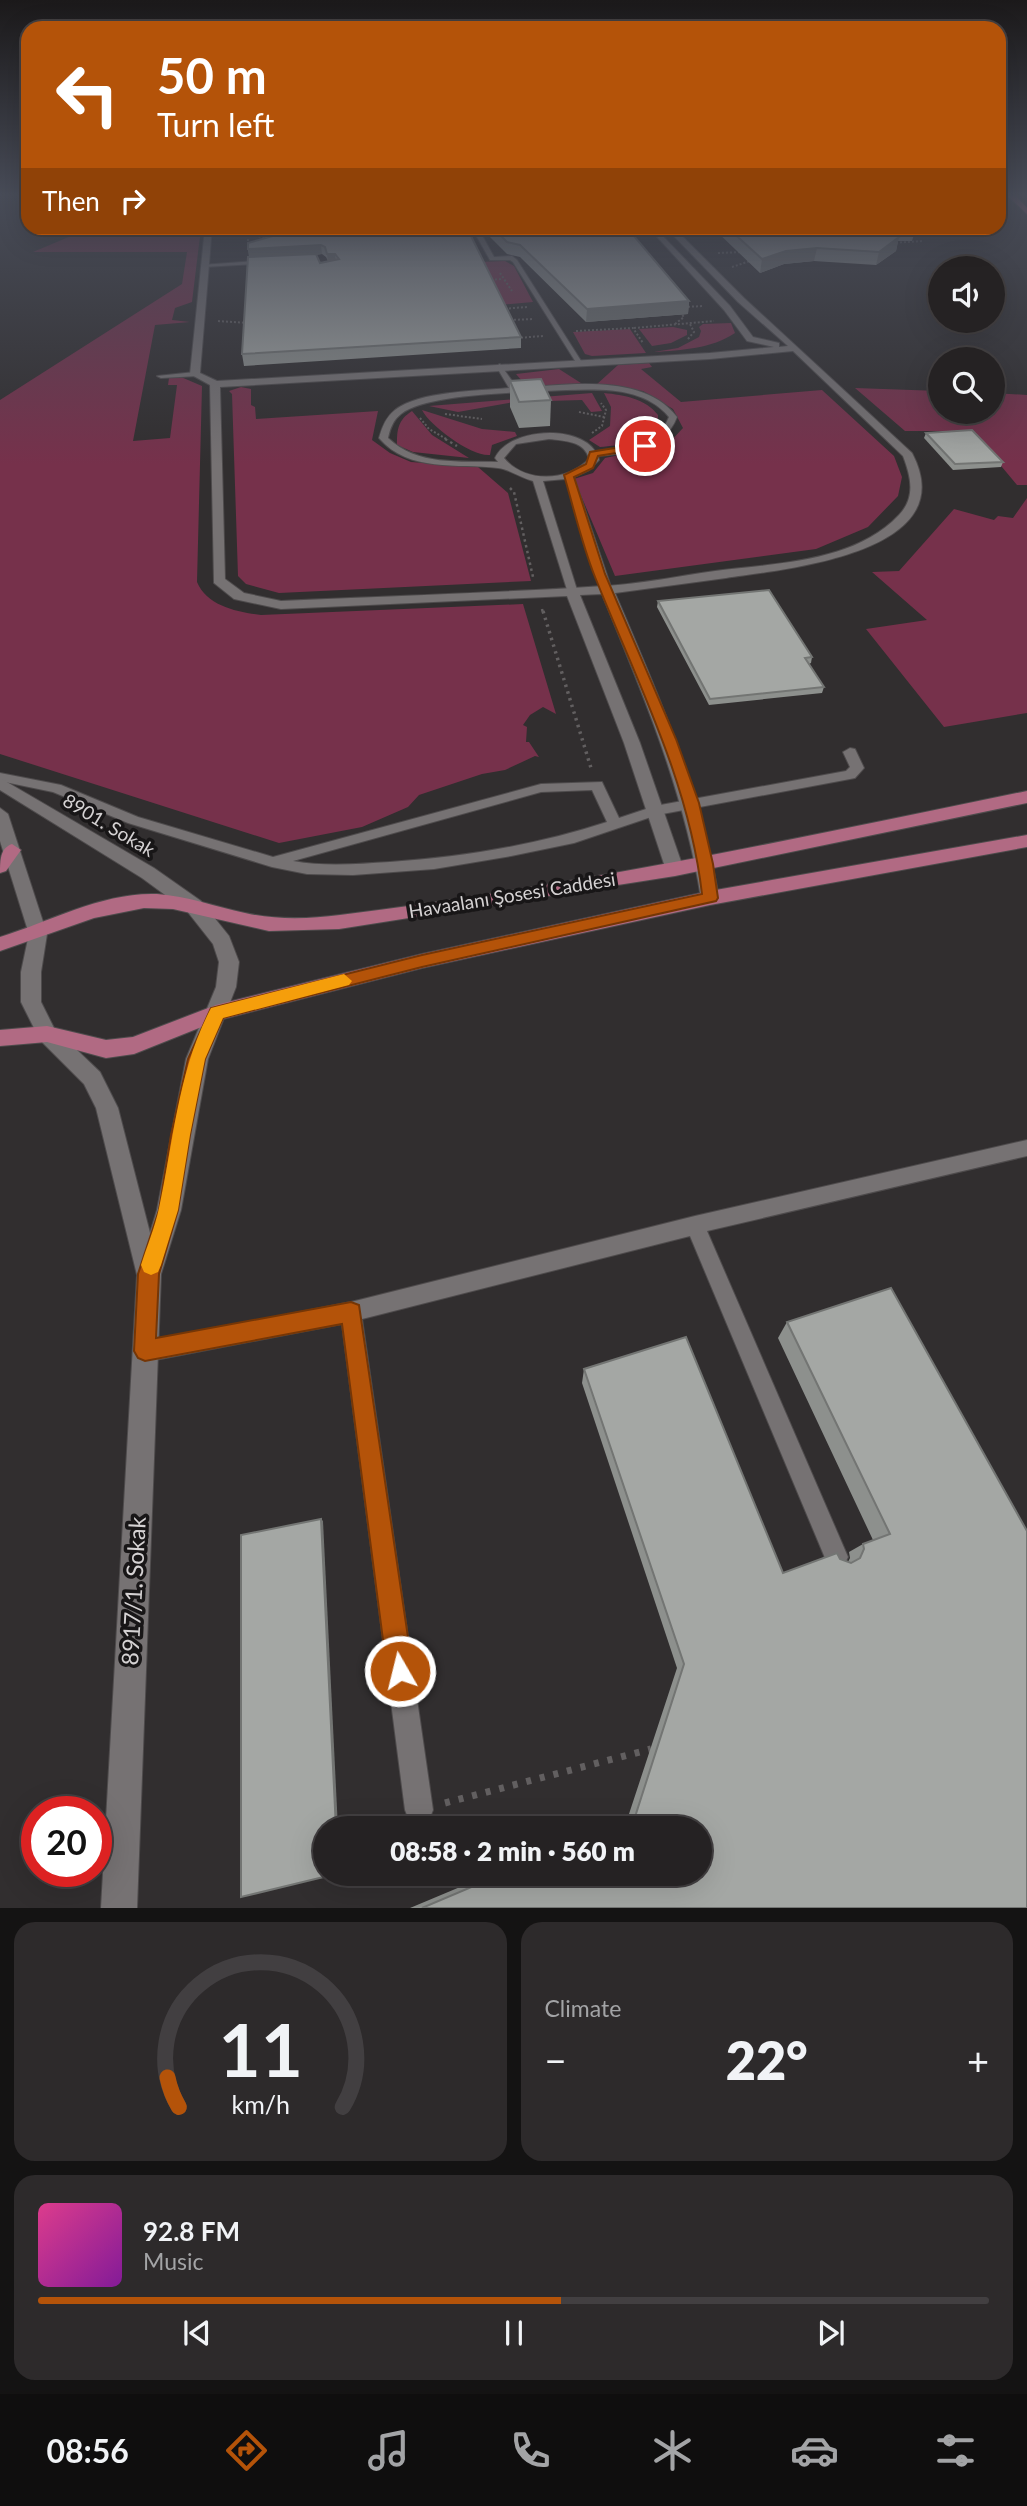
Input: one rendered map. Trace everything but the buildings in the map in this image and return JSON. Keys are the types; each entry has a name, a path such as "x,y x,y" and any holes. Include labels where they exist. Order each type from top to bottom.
{"main road":[{"name":"Havaalanı Şosesi Caddesi","path":"0,944 38,934 86,914 143,901 194,906 261,923 313,924 675,870 1027,797"},
{"name":"Havaalanı Şosesi Caddesi","path":"216,1013 422,961 710,898 1027,841"},
{"path":"0,867 12,850"},
{"path":"0,1038 47,1034 106,1049 134,1045 216,1013"}],"street":[{"path":"202,285 195,374 215,384 676,355 709,356 794,348"},
{"path":"705,285 746,334 757,342 794,348"},
{"path":"215,384 219,580 227,590 260,603 281,605 607,590 805,563 836,556 886,533 903,519 915,502 918,485 916,469 908,455 727,285"},
{"path":"733,340 746,334 778,331"},
{"path":"676,355 720,345"},
{"path":"607,590 670,739 692,803 706,864 710,898"},
{"path":"573,593 675,870"},
{"name":"8901. Sokak","path":"0,783 148,873 194,906"},
{"path":"0,814 38,934"},
{"name":"8917/1. Sokak","path":"119,1908 149,1274 169,1210 180,1135 197,1059 226,987 229,962 222,941 194,906"},
{"name":"8917/1. Sokak","path":"38,934 31,972 30,1002 47,1034 92,1078 107,1108 149,1274"}],"lane":[{"path":"531,285 580,362"},
{"path":"500,366 515,392"},
{"path":"161,376 195,374"},
{"path":"503,465 499,458 501,451 508,445 534,437 565,438 578,442 594,454 628,450 660,442 669,432 673,417 657,402 624,390 591,387 515,392 447,397 414,404 402,409 387,425 383,438 390,447 404,454 434,462 503,465 523,475 537,477 569,475 590,466 594,454"},
{"path":"569,475 607,590"},
{"path":"537,477 573,593"},
{"path":"0,777 56,788 133,820 272,862 307,869 353,870 434,864 574,838 655,811 850,775 857,768 850,752"},
{"path":"272,862 541,788 597,785 615,825"},
{"path":"145,1351 351,1312 695,1225 1027,1149"},
{"path":"695,1225 836,1557"},
{"path":"351,1312 419,1810"}],"path":[{"path":"500,288 508,287"},
{"path":"491,309 545,306"},
{"path":"702,306 702,311"},
{"path":"675,325 678,319 684,317 677,308"},
{"path":"561,331 715,322 708,313"},
{"path":"530,365 508,320 533,319"},
{"path":"199,320 249,323"},
{"path":"633,328 653,357"},
{"path":"517,338 543,337"},
{"path":"414,404 429,429 468,451 495,479 514,492 537,594 597,785"},
{"path":"579,412 604,417"},
{"path":"419,1810 651,1749"}],"shaded area":[{"path":"180,285 194,285 192,302 175,308 172,320 190,322 155,325 133,441 170,438 177,385 168,385 169,378 181,377 202,386 197,582 202,590 208,597 224,606 261,615 523,604 556,714 543,707 530,715 523,725 527,727 526,742 529,742 539,757 535,756 505,770 482,774 419,795 408,807 362,827 279,843 0,754 0,400"},
{"path":"490,285 524,285 533,302 500,305"},
{"path":"731,323 735,333 716,342 696,348 654,352 678,348 699,337 699,327 703,324"},
{"path":"673,327 687,330 687,335 671,343 652,346 639,329"},
{"path":"630,329 646,353 592,356 585,354 573,332"},
{"path":"649,363 652,367 641,369 681,402 822,390 894,456 902,477 898,496 868,527 816,549 615,576 574,479 593,473 605,458 667,445 683,428 673,409 643,391 596,385 618,365"},
{"path":"559,369 584,385 528,388 516,374"},
{"path":"241,387 251,389 251,405 255,407 256,419 378,411 372,440 390,453 411,462 478,467 508,493 531,581 279,593 246,584 238,576 232,394 229,391"},
{"path":"855,388 928,391 928,424 1005,424 1005,394 1027,395 1027,485 1017,485 972,431 905,431"},
{"path":"592,393 602,411 591,412 582,400 514,402 458,412 429,406"},
{"path":"604,393 627,397 647,405 658,415 658,425 640,440 600,447 589,440 610,426 611,407"},
{"path":"422,410 482,429 515,432 517,436 492,445 490,455 482,454 452,439 433,424"},
{"path":"412,411 432,435 469,458 413,452 397,445 399,425"},
{"path":"1027,498 1027,713 944,727 866,629 927,620 872,572 899,571 954,509 994,520 998,516 1013,518"}],"slow traffic":[{"path":"151,1265 169,1210 180,1135 197,1059 216,1013 344,981"}],"route":[{"path":"400,1671 351,1312 145,1351 149,1274 169,1210 180,1135 197,1059 216,1013 422,961 710,898 706,864 692,803 670,739 599,574 569,475 590,466 594,454 645,446"}]}
